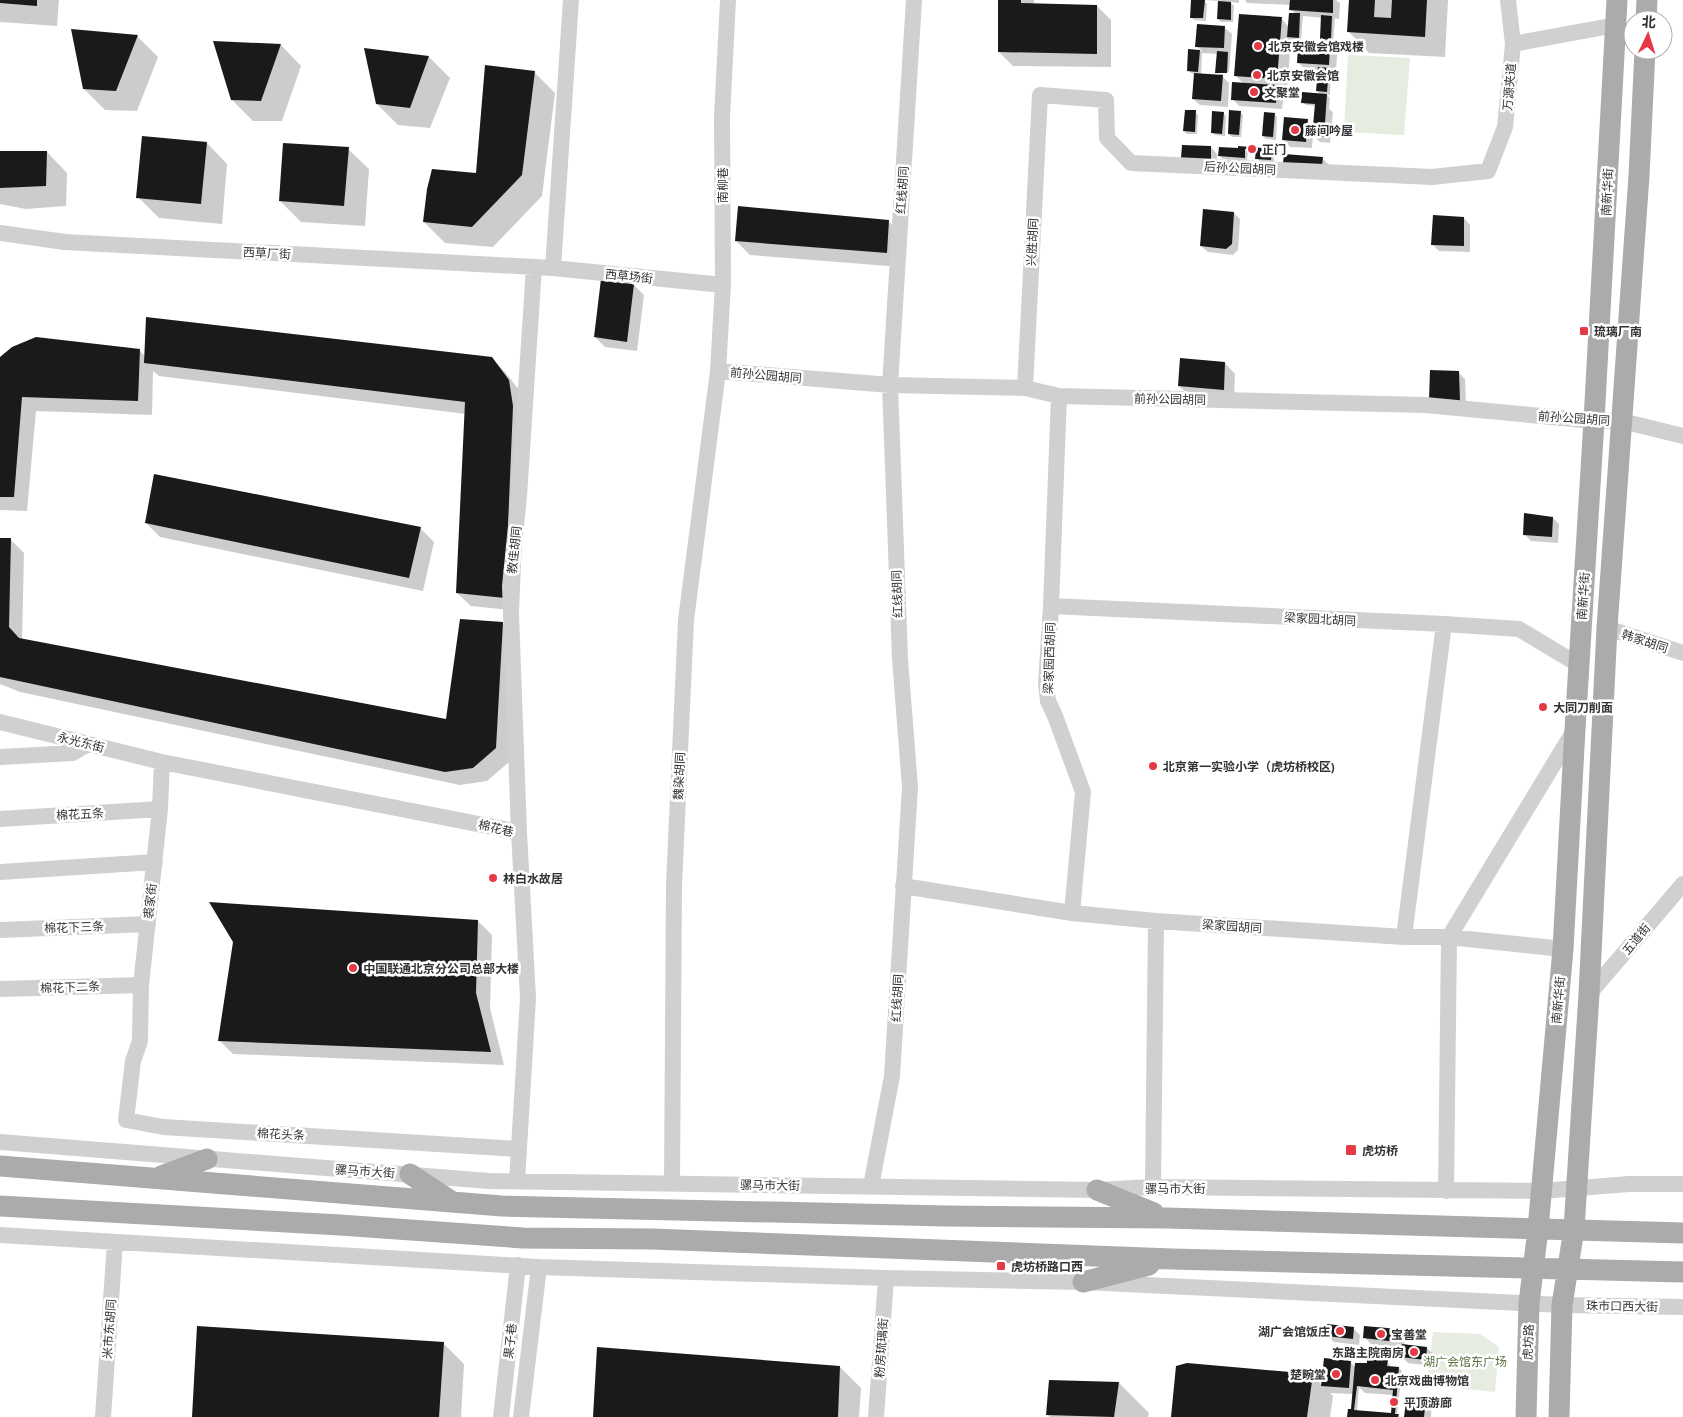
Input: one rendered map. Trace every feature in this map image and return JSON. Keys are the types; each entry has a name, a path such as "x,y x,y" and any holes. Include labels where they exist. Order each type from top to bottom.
{"main road":[{"name":"南新华街","path":"1538,1229 1563,949 1617,0"},
{"name":"南新华街","path":"1567,1268 1574,1229 1589,994 1607,628 1639,176 1645,60"},
{"path":"154,1178 207,1159"},
{"name":"骡马市大街","path":"0,1166 502,1206 937,1216 1166,1218 1574,1229"},
{"path":"410,1174 453,1202"},
{"path":"1097,1190 1166,1218"},
{"path":"0,1206 322,1224 523,1238 652,1239 1172,1260 1683,1272"},
{"name":"虎坊路","path":"1526,1417 1529,1303 1538,1229"},
{"path":"1574,1229 1683,1232"},
{"path":"1084,1282 1172,1260"},
{"path":"1559,1417 1562,1305 1567,1268"}],"street":[{"path":"553,268 571,0"},
{"name":"南柳巷","path":"718,371 723,285 722,117 728,0"},
{"name":"红线胡同","path":"871,1186 892,1076 910,787 900,659 890,385 914,0"},
{"name":"万源夹道","path":"1488,171 1505,127 1513,44 1508,0"},
{"path":"1513,44 1616,25"},
{"name":"后孙公园胡同","path":"1040,95 1106,100 1107,138 1131,163 1432,177 1488,171"},
{"name":"兴胜胡同","path":"1025,388 1040,95"},
{"name":"西草厂街","path":"0,233 65,242 534,267"},
{"name":"西草场街","path":"534,267 723,285"},
{"name":"教佳胡同","path":"519,832 510,586 520,496 534,267"},
{"name":"前孙公园胡同","path":"718,371 890,385 1025,388 1059,396 1426,405 1594,421 1622,421 1683,436"},
{"name":"魏染胡同","path":"672,1184 674,885 686,620 718,371"},
{"name":"梁家园西胡同","path":"1059,396 1052,606 1046,684 1048,701 1083,792 1072,913"},
{"name":"梁家园北胡同","path":"1052,606 1520,629 1579,665"},
{"path":"1404,937 1444,624"},
{"name":"韩家胡同","path":"1607,628 1683,653"},
{"name":"永光东街","path":"0,722 162,762"},
{"path":"1446,1191 1449,937 1575,729"},
{"path":"0,757 72,753 88,744"},
{"name":"棉花巷","path":"162,762 519,832 528,998 517,1180"},
{"name":"裘家街","path":"140,1040 141,985 160,809 162,762"},
{"name":"棉花五条","path":"0,819 160,809"},
{"path":"0,872 155,862"},
{"name":"五道街","path":"1589,994 1683,884"},
{"name":"梁家园胡同","path":"903,886 1072,913 1156,921 1404,937 1449,937 1563,949"},
{"path":"1153,1187 1156,921"},
{"name":"棉花下三条","path":"0,930 148,924"},
{"name":"棉花下二条","path":"0,989 141,985"},
{"name":"棉花头条","path":"140,1040 133,1061 126,1120 163,1127 518,1149"},
{"name":"骡马市大街","path":"0,1142 489,1181 1097,1190 1153,1187 1446,1191 1576,1189"},
{"path":"1576,1189 1629,1184 1683,1184"},
{"path":"0,1235 540,1267 1084,1282 1529,1303"},
{"name":"米市东胡同","path":"104,1417 115,1242"},
{"name":"果子巷","path":"501,1417 518,1265"},
{"name":"果子巷","path":"521,1417 540,1267"},
{"name":"粉房琉璃街","path":"876,1417 886,1278"},
{"name":"珠市口西大街","path":"1529,1303 1683,1307"}],"green space":[{"path":"1348,55 1410,58 1404,135 1344,132"},
{"name":"湖广会馆东广场","path":"1433,1332 1480,1334 1499,1347 1495,1392 1427,1385"}],"building":[{"path":"0,0 37,0 37,6 0,3"},
{"path":"998,0 1021,0 1021,3 1097,5 1097,54 998,52"},
{"path":"1191,0 1205,0 1203,18 1190,18"},
{"path":"1290,0 1333,0 1333,13 1289,10"},
{"path":"1349,0 1375,0 1374,17 1391,18 1392,0 1427,0 1425,37 1347,32"},
{"path":"1218,1 1231,2 1231,20 1217,19"},
{"path":"1289,13 1300,13 1299,38 1287,37"},
{"name":"北京安徽会馆戏楼","path":"1239,14 1282,17 1277,79 1234,76"},
{"path":"1321,15 1332,16 1331,40 1320,39"},
{"path":"1197,24 1225,26 1224,48 1195,47"},
{"path":"71,29 138,35 116,91 83,89"},
{"path":"213,41 281,44 261,101 231,100"},
{"path":"1298,46 1330,48 1329,65 1297,63"},
{"path":"364,48 429,56 410,108 376,104"},
{"path":"1188,49 1200,50 1198,72 1187,71"},
{"path":"1217,51 1228,52 1227,73 1215,73"},
{"path":"485,65 535,71 522,175 472,227 423,222 427,189 432,169 476,173"},
{"path":"1318,67 1329,68 1327,92 1316,91"},
{"path":"1194,73 1223,75 1221,101 1192,99"},
{"name":"文聚堂","path":"1232,82 1277,85 1276,103 1231,100"},
{"path":"1302,92 1327,94 1324,137 1312,136 1315,104 1301,103"},
{"path":"1185,110 1196,110 1195,132 1183,131"},
{"path":"1229,110 1241,111 1239,135 1228,134"},
{"path":"1212,111 1224,112 1222,134 1211,133"},
{"path":"1264,112 1275,113 1273,137 1262,136"},
{"name":"藤间吟屋","path":"1284,117 1308,119 1306,142 1282,140"},
{"path":"142,136 207,142 201,204 136,198"},
{"path":"283,143 349,147 344,206 279,201"},
{"path":"1182,145 1211,146 1211,160 1181,158"},
{"path":"1238,146 1263,148 1263,150 1272,151 1271,160 1255,159 1256,150 1245,149 1245,158 1218,156 1219,147 1238,148"},
{"path":"0,151 47,151 46,186 0,188"},
{"path":"1284,154 1323,157 1322,165 1283,163"},
{"path":"738,206 889,220 887,253 735,241"},
{"path":"1203,209 1234,212 1232,244 1226,249 1200,246"},
{"path":"1433,215 1464,217 1464,246 1431,245"},
{"path":"601,279 634,284 627,342 594,337"},
{"path":"146,317 492,357 509,380 513,406 505,598 456,593 465,402 144,363"},
{"path":"36,337 140,349 138,401 22,397 14,497 0,497 0,357 12,347"},
{"path":"1180,358 1225,362 1224,390 1178,386"},
{"path":"1430,370 1459,371 1460,402 1429,401"},
{"path":"154,474 421,527 409,578 145,523"},
{"path":"1524,513 1553,517 1552,537 1523,535"},
{"path":"0,538 11,538 9,627 19,638 446,719 460,619 503,622 496,748 473,768 445,772 0,677"},
{"name":"中国联通北京分公司总部大楼","path":"209,902 478,920 476,993 491,1052 218,1041 233,942"},
{"name":"湖广会馆饭庄","path":"1327,1324 1354,1327 1353,1339 1326,1336"},
{"path":"197,1326 444,1342 439,1417 192,1417"},
{"name":"宝善堂","path":"1364,1326 1399,1329 1397,1342 1363,1338"},
{"name":"东路主院南房","path":"1402,1344 1427,1347 1426,1360 1400,1357"},
{"path":"597,1347 840,1366 838,1417 593,1417"},
{"name":"楚畹堂","path":"1324,1358 1351,1361 1349,1388 1321,1386"},
{"path":"1367,1358 1388,1360 1387,1366 1399,1367 1395,1414 1399,1414 1398,1417 1347,1417 1348,1409 1351,1409 1355,1363 1367,1363","holes":["1357,1386 1393,1390 1391,1413 1354,1410"]},
{"path":"1187,1363 1313,1374 1307,1417 1171,1417 1176,1366"},
{"path":"1049,1380 1119,1382 1114,1417 1046,1415"},
{"path":"1407,1395 1426,1397 1424,1417 1404,1417"}],"place":[{"name":"北京安徽会馆戏楼","path":"1258,46"},
{"name":"北京安徽会馆","path":"1257,75"},
{"name":"文聚堂","path":"1254,92"},
{"name":"藤间吟屋","path":"1295,130"},
{"name":"正门","path":"1252,149"},
{"name":"琉璃厂南","path":"1584,331"},
{"name":"大同刀削面","path":"1543,707"},
{"name":"北京第一实验小学（虎坊桥校区)","path":"1153,766"},
{"name":"林白水故居","path":"493,878"},
{"name":"中国联通北京分公司总部大楼","path":"353,968"},
{"name":"虎坊桥","path":"1351,1150"},
{"name":"虎坊桥路口西","path":"1001,1266"},
{"name":"湖广会馆饭庄","path":"1340,1331"},
{"name":"宝善堂","path":"1381,1334"},
{"name":"东路主院南房","path":"1414,1352"},
{"name":"楚畹堂","path":"1336,1374"},
{"name":"北京戏曲博物馆","path":"1375,1380"},
{"name":"平顶游廊","path":"1394,1402"}]}
